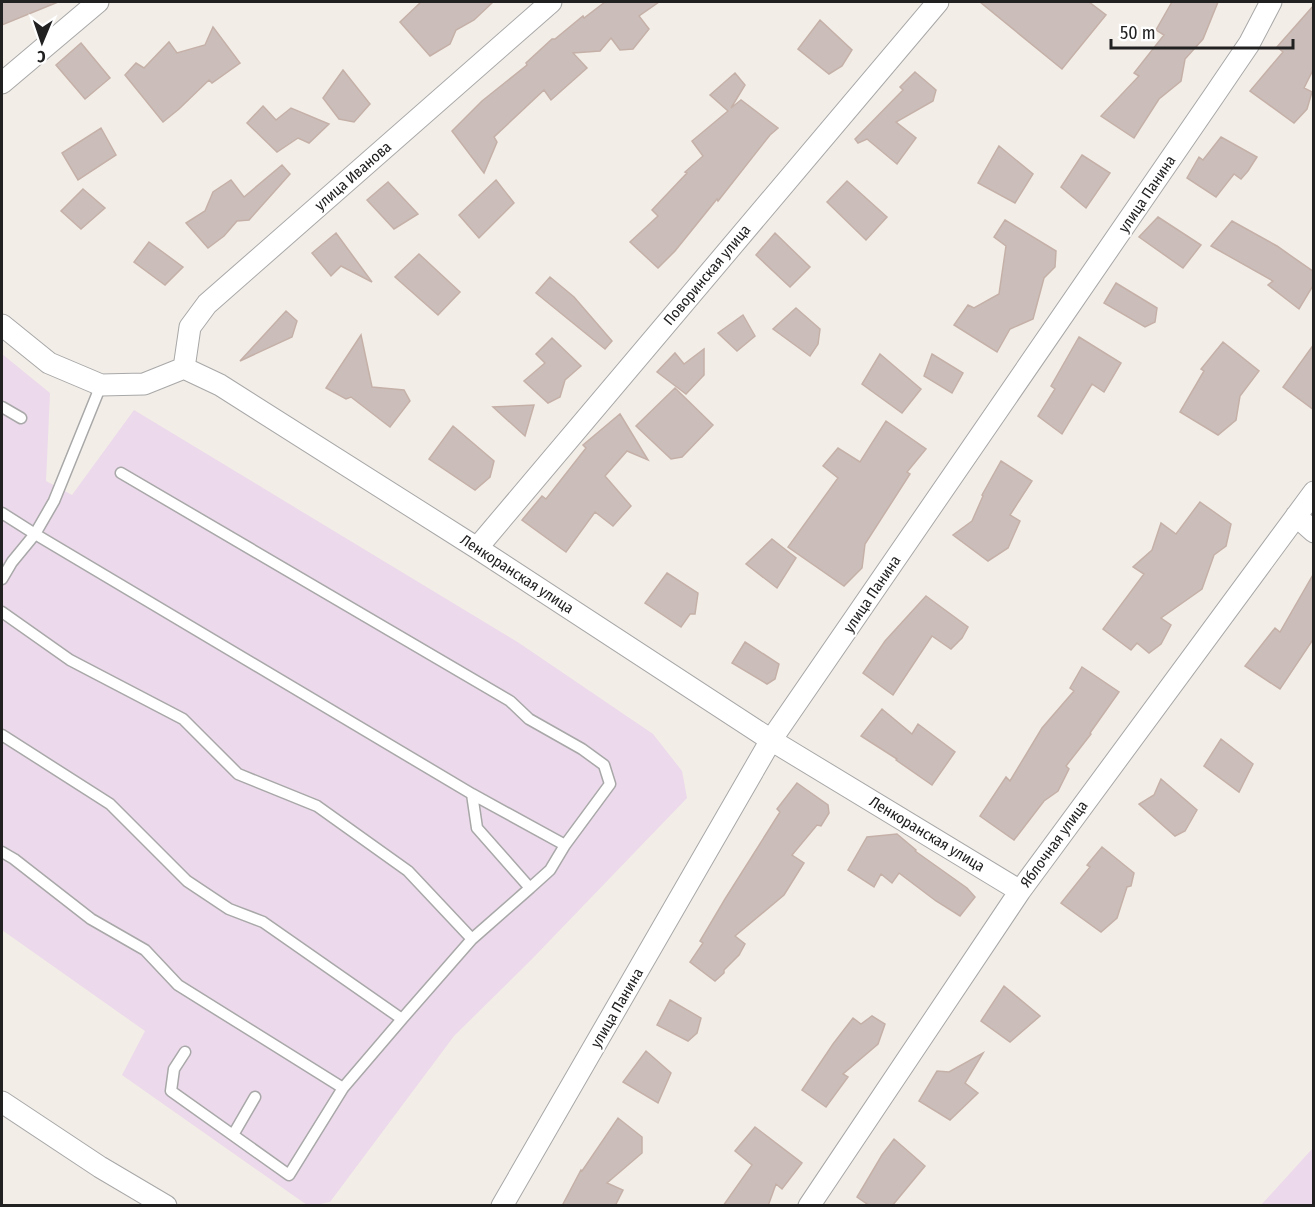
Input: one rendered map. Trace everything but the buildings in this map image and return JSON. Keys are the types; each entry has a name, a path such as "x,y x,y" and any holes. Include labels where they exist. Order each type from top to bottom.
{"street":[{"path":"2,83 98,2"},
{"name":"улица Иванова","path":"184,368 190,327 207,304 551,2"},
{"name":"Поворинская улица","path":"477,548 938,2"},
{"name":"улица Панина","path":"502,1206 771,740 1249,44 1270,2"},
{"path":"2,325 49,363 101,385 144,384 184,368"},
{"name":"Ленкоранская улица","path":"184,368 220,385 477,548 771,740 1020,891"},
{"name":"Яблочная улица","path":"808,1206 1020,891 1314,492"},
{"path":"1296,516 1314,532"},
{"path":"2,1102 100,1167 166,1206"}],"lane":[{"path":"2,579 12,562 35,534 54,501 101,385"},
{"path":"2,407 21,418"},
{"path":"122,473 510,701 529,719 582,749 604,765 610,784 565,845 550,870 472,939 342,1088 289,1175 171,1091 174,1069 186,1052"},
{"path":"2,513 472,794 565,845"},
{"path":"2,612 70,660 183,719 238,774 317,806 408,871 472,939"},
{"path":"2,735 110,804 187,880 229,909 263,922 402,1018"},
{"path":"472,794 477,828 530,888"},
{"path":"2,852 91,919 144,950 178,985 342,1088"},
{"path":"233,1135 255,1097"}],"shaded area":[{"path":"2,354 50,393 46,481 72,495 134,410 519,643 653,734 682,771 687,798 531,960 454,1036 330,1202 307,1205 122,1075 145,1031 2,930"},
{"path":"1313,1148 1313,1205 1261,1205"}]}
